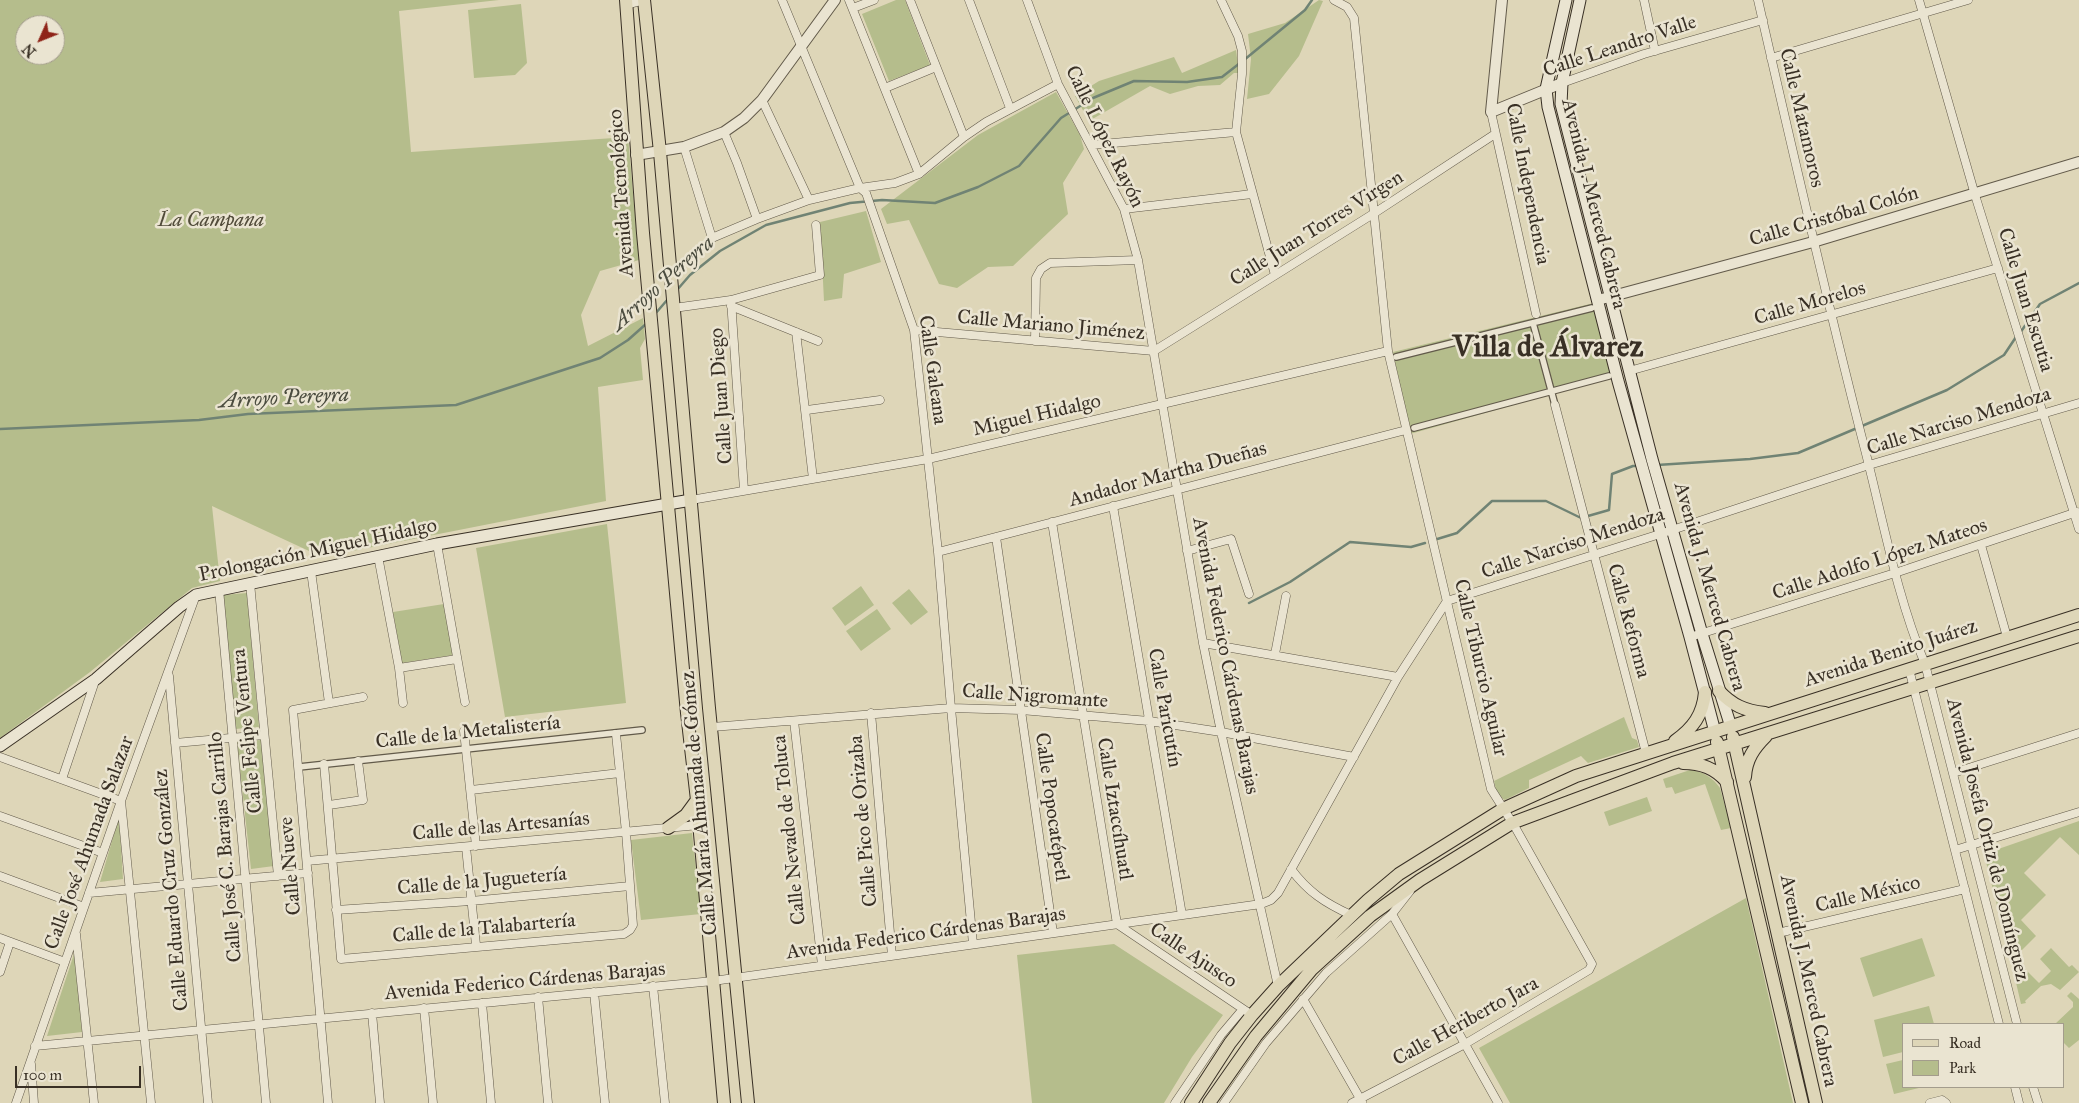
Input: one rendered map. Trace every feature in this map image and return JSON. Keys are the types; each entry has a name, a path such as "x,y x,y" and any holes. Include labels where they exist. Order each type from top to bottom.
{"main road":[{"name":"Avenida Tecnológico","path":"644,0 660,152 691,500"},
{"path":"1546,90 1566,0"},
{"name":"Avenida J. Merced Cabrera","path":"1580,0 1562,83 1561,104 1654,464 1702,634 1731,727 1816,1103"},
{"name":"Avenida Tecnológico","path":"626,3 636,155 668,503"},
{"name":"Avenida J. Merced Cabrera","path":"1546,90 1548,107 1595,304 1690,637 1715,732"},
{"path":"1641,467 1654,464"},
{"name":"Prolongación Miguel Hidalgo","path":"0,746 96,679 179,607 196,595 437,544 691,500"},
{"name":"Calle María Ahumada de Gómez","path":"691,500 709,708 748,1103"},
{"name":"Calle María Ahumada de Gómez","path":"668,503 724,1103"},
{"name":"Avenida Benito Juárez","path":"1191,1103 1230,1043 1247,1012 1278,986 1351,915 1399,874 1503,809 1576,776 2079,615"},
{"name":"Avenida Benito Juárez","path":"1209,1103 1256,1036 1312,969 1370,916 1420,880 1512,823 1673,763 2079,636"},
{"path":"1719,690 1727,700 1740,708 1767,714"},
{"path":"1667,747 1687,732 1696,721 1704,706 1705,692"},
{"path":"688,713 709,708"},
{"path":"1715,732 1802,1103"},
{"path":"1744,782 1748,759 1755,746 1769,734"},
{"path":"1673,763 1696,763 1709,767 1728,783"},
{"path":"668,828 686,815 697,800"},
{"path":"1778,998 1791,996"}],"street":[{"path":"626,3 644,0"},
{"name":"Calle Galeana","path":"782,0 874,214 914,330 938,552 973,944"},
{"path":"636,155 684,147 724,132 744,118 762,100 834,0"},
{"path":"850,0 919,174"},
{"path":"853,8 874,0"},
{"path":"910,0 964,137"},
{"path":"969,0 1010,108"},
{"name":"Calle López Rayón","path":"1027,0 1058,84 1124,209 1138,260 1154,351"},
{"path":"1221,0 1238,36 1242,51 1242,74 1236,132 1275,276"},
{"name":"Calle Tiburcio Aguilar","path":"1334,0 1347,8 1354,18 1373,214 1391,356 1410,429 1491,789 1592,964"},
{"name":"Calle Independencia","path":"1502,0 1491,112 1536,314"},
{"path":"1644,0 1655,51"},
{"name":"Calle Matamoros","path":"1758,0 1813,242 1869,465"},
{"name":"Calle Juan Escutia","path":"1919,0 1975,194 2076,512 2079,530"},
{"path":"1771,58 1968,0"},
{"name":"Calle Leandro Valle","path":"1491,112 1562,83 1655,51 1763,20"},
{"path":"885,88 936,67"},
{"path":"684,147 712,238 757,218 809,200 863,191 895,183 919,174 964,137 1010,108 1058,84"},
{"path":"762,100 809,200"},
{"path":"724,132 757,218"},
{"path":"1091,145 1236,132"},
{"name":"Calle Juan Torres Virgen","path":"1154,351 1373,214 1495,134"},
{"name":"Calle Cristóbal Colón","path":"1595,304 1610,297 1813,242 2079,162"},
{"path":"1124,209 1252,194"},
{"path":"674,306 731,303 820,275 816,225"},
{"path":"1035,341 1036,278 1041,269 1050,263 1138,260"},
{"name":"Calle Morelos","path":"1629,371 1998,268"},
{"path":"731,303 818,341"},
{"name":"Calle Juan Diego","path":"731,303 744,490"},
{"path":"1391,356 1533,323 1595,304"},
{"name":"Calle Reforma","path":"1533,323 1646,753"},
{"name":"Calle Mariano Jiménez","path":"914,330 1154,351"},
{"path":"796,332 813,478"},
{"name":"Avenida Federico Cárdenas Barajas","path":"35,1046 713,981 1261,904 1221,732 1203,643 1154,351"},
{"name":"Miguel Hidalgo","path":"691,500 928,459 1164,404 1391,356"},
{"name":"Andador Martha Dueñas","path":"938,552 1609,376"},
{"path":"806,410 880,400"},
{"name":"Calle Narciso Mendoza","path":"1448,601 1673,530 1869,465 2079,403"},
{"name":"Avenida Josefa Ortiz de Domínguez","path":"1869,465 1910,629 1925,664 2018,1023"},
{"name":"Calle Paricutín","path":"1113,506 1182,914"},
{"name":"Calle Adolfo López Mateos","path":"1690,637 1895,573 2076,512"},
{"name":"Calle Iztaccíhuatl","path":"1052,522 1117,924"},
{"name":"Calle Popocatépetl","path":"996,537 1053,933"},
{"path":"1187,551 1232,539 1249,594"},
{"path":"437,544 465,702"},
{"path":"1981,545 2007,637"},
{"path":"378,556 399,668 403,703"},
{"path":"311,571 329,703 363,697"},
{"name":"Calle Felipe Ventura","path":"250,583 278,876"},
{"name":"Calle José C. Barajas Carrillo","path":"219,589 266,1103"},
{"name":"Calle José Ahumada Salazar","path":"16,1103 121,801 196,595"},
{"path":"1275,654 1286,596"},
{"path":"1278,986 1261,904 1271,900 1278,893 1398,677 1448,601"},
{"path":"1203,643 1275,654 1398,677"},
{"path":"399,668 457,660"},
{"name":"Avenida Josefa Ortiz de Domínguez","path":"1909,669 1999,1023"},
{"name":"Calle Eduardo Cruz González","path":"168,674 208,1103"},
{"path":"62,779 96,679"},
{"name":"Calle Nueve","path":"328,1103 293,710 329,703"},
{"name":"Calle Nigromante","path":"712,727 951,708 1021,710 1149,721 1221,732 1354,757"},
{"name":"Calle Pico de Orizaba","path":"871,713 892,956"},
{"name":"Calle Nevado de Toluca","path":"794,721 822,966"},
{"name":"Calle de la Metalistería","path":"298,767 642,730"},
{"path":"464,731 476,846"},
{"path":"1953,773 2079,733"},
{"path":"175,743 264,734"},
{"path":"616,734 630,886"},
{"path":"0,757 121,801 151,1103"},
{"path":"329,805 363,800 358,761"},
{"path":"324,764 334,859 336,910"},
{"path":"471,790 620,773"},
{"path":"1955,850 2079,812"},
{"path":"0,816 103,853"},
{"name":"Calle de las Artesanías","path":"307,861 698,825"},
{"path":"466,847 476,945"},
{"path":"1292,869 1304,886 1314,895 1351,915"},
{"path":"89,893 308,873"},
{"path":"0,876 84,907"},
{"path":"1224,1103 1266,1043 1303,999 1326,973 1392,914 1420,880"},
{"name":"Calle de la Juguetería","path":"336,910 471,901 630,886"},
{"name":"Calle de la Talabartería","path":"336,910 341,959 476,945 624,934 630,930 633,924 630,886"},
{"name":"Calle México","path":"1778,933 1965,890"},
{"path":"1392,914 1498,1103"},
{"name":"Calle Ajusco","path":"1117,924 1247,1012"},
{"path":"76,930 94,1103"},
{"path":"0,938 65,962"},
{"path":"0,972 10,942"},
{"name":"Calle Heriberto Jara","path":"1352,1103 1361,1101 1465,1044 1590,970 1592,964"},
{"path":"653,986 665,1103"},
{"path":"594,992 604,1103"},
{"path":"538,998 548,1103"},
{"path":"1303,999 1361,1101"},
{"path":"482,1003 491,1103"},
{"path":"424,1008 433,1103"},
{"path":"1175,1103 1221,1036 1247,1012"},
{"path":"372,1013 380,1103"},
{"path":"31,1062 34,1103"},
{"path":"2015,1088 2019,1103"},
{"path":"2033,1088 2038,1103"},
{"path":"1930,1103 1942,1100 1946,1103"}],"green space":[{"name":"La Campana","path":"0,0 499,0 399,11 411,152 628,137 639,260 600,271 581,315 588,346 643,318 645,339 640,348 643,380 598,387 606,501 322,557 212,506 220,581 192,588 90,672 0,738"},
{"path":"896,0 905,0 930,65 889,81 862,14"},
{"path":"1319,0 1323,1 1299,56 1269,94 1247,99 1251,59 1248,34 1285,23"},
{"path":"521,4 527,63 515,75 474,78 468,10"},
{"path":"1236,50 1239,73 1234,73 1220,85 1198,86 1170,94 1150,86 1089,121 1075,96 1099,81 1174,57 1182,73"},
{"path":"1056,92 1080,135 1084,149 1063,183 1068,214 1013,266 988,267 957,288 939,284 909,220 887,224 881,209 978,135"},
{"path":"866,211 881,262 844,274 842,298 824,301 820,222"},
{"path":"1594,303 1614,377 1410,434 1393,352"},
{"path":"607,524 626,703 505,717 476,548"},
{"path":"861,586 874,605 845,626 832,608"},
{"path":"909,589 928,612 911,625 892,603"},
{"path":"247,593 259,727 235,729 223,595"},
{"path":"444,604 453,655 402,663 393,612"},
{"path":"877,609 891,629 861,651 846,631"},
{"path":"1624,717 1632,738 1637,740 1639,747 1588,763 1581,756 1529,780 1529,788 1505,800 1497,795 1494,781"},
{"path":"261,740 274,866 251,869 237,742"},
{"path":"1690,770 1707,776 1720,788 1731,828 1721,830 1705,784 1675,794 1672,787 1666,788 1663,779"},
{"path":"1647,797 1652,811 1609,826 1604,812"},
{"path":"119,817 123,879 100,882"},
{"path":"2079,821 2079,855 2060,837 2024,873 2046,895 2021,920 2036,936 2011,961 1984,854"},
{"path":"692,833 701,914 641,920 631,840"},
{"path":"1746,898 1793,1103 1510,1103 1479,1048"},
{"path":"1922,938 1935,976 1873,997 1860,958"},
{"path":"1114,944 1223,1015 1192,1057 1164,1103 1032,1103 1017,955"},
{"path":"2051,948 2069,967 2072,965 2079,972 2060,990 2051,984 2041,986 2025,1001 2026,1003 2021,1004 2014,974 2022,966 2039,983 2051,971 2040,959"},
{"path":"75,951 82,1032 47,1036"},
{"path":"2071,992 2079,999 2079,1040 2069,1048 2064,1043 2064,1023 2056,1023 2073,1007 2073,1002 2067,996"},
{"path":"1929,1006 1934,1023 1902,1023 1902,1052 1883,1057 1874,1020"},
{"path":"1902,1060 1902,1088 1919,1088 1894,1094 1886,1064"}],"waterway":[{"name":"Arroyo Pereyra","path":"1244,60 1305,10 1312,0"},
{"name":"Arroyo Pereyra","path":"677,290 690,275 720,251 766,225 850,203 882,200 935,203 978,187 1019,166 1061,118 1093,98 1134,81 1187,82 1222,77 1240,63"},
{"path":"2020,333 2040,304 2079,283"},
{"name":"Arroyo Pereyra","path":"655,314 668,299"},
{"name":"Arroyo Pereyra","path":"0,429 199,420 248,414 456,405 600,358 628,340 646,324"},
{"path":"1657,465 1750,459 1798,453 1947,390 2004,355 2016,337"},
{"path":"1434,540 1457,533 1492,501 1546,501 1581,518 1609,510 1612,474 1633,466 1639,466"},
{"path":"1249,603 1290,582 1350,542 1411,547 1425,543"}],"district":[{"name":"Villa de Álvarez","path":"1548,349"}]}
